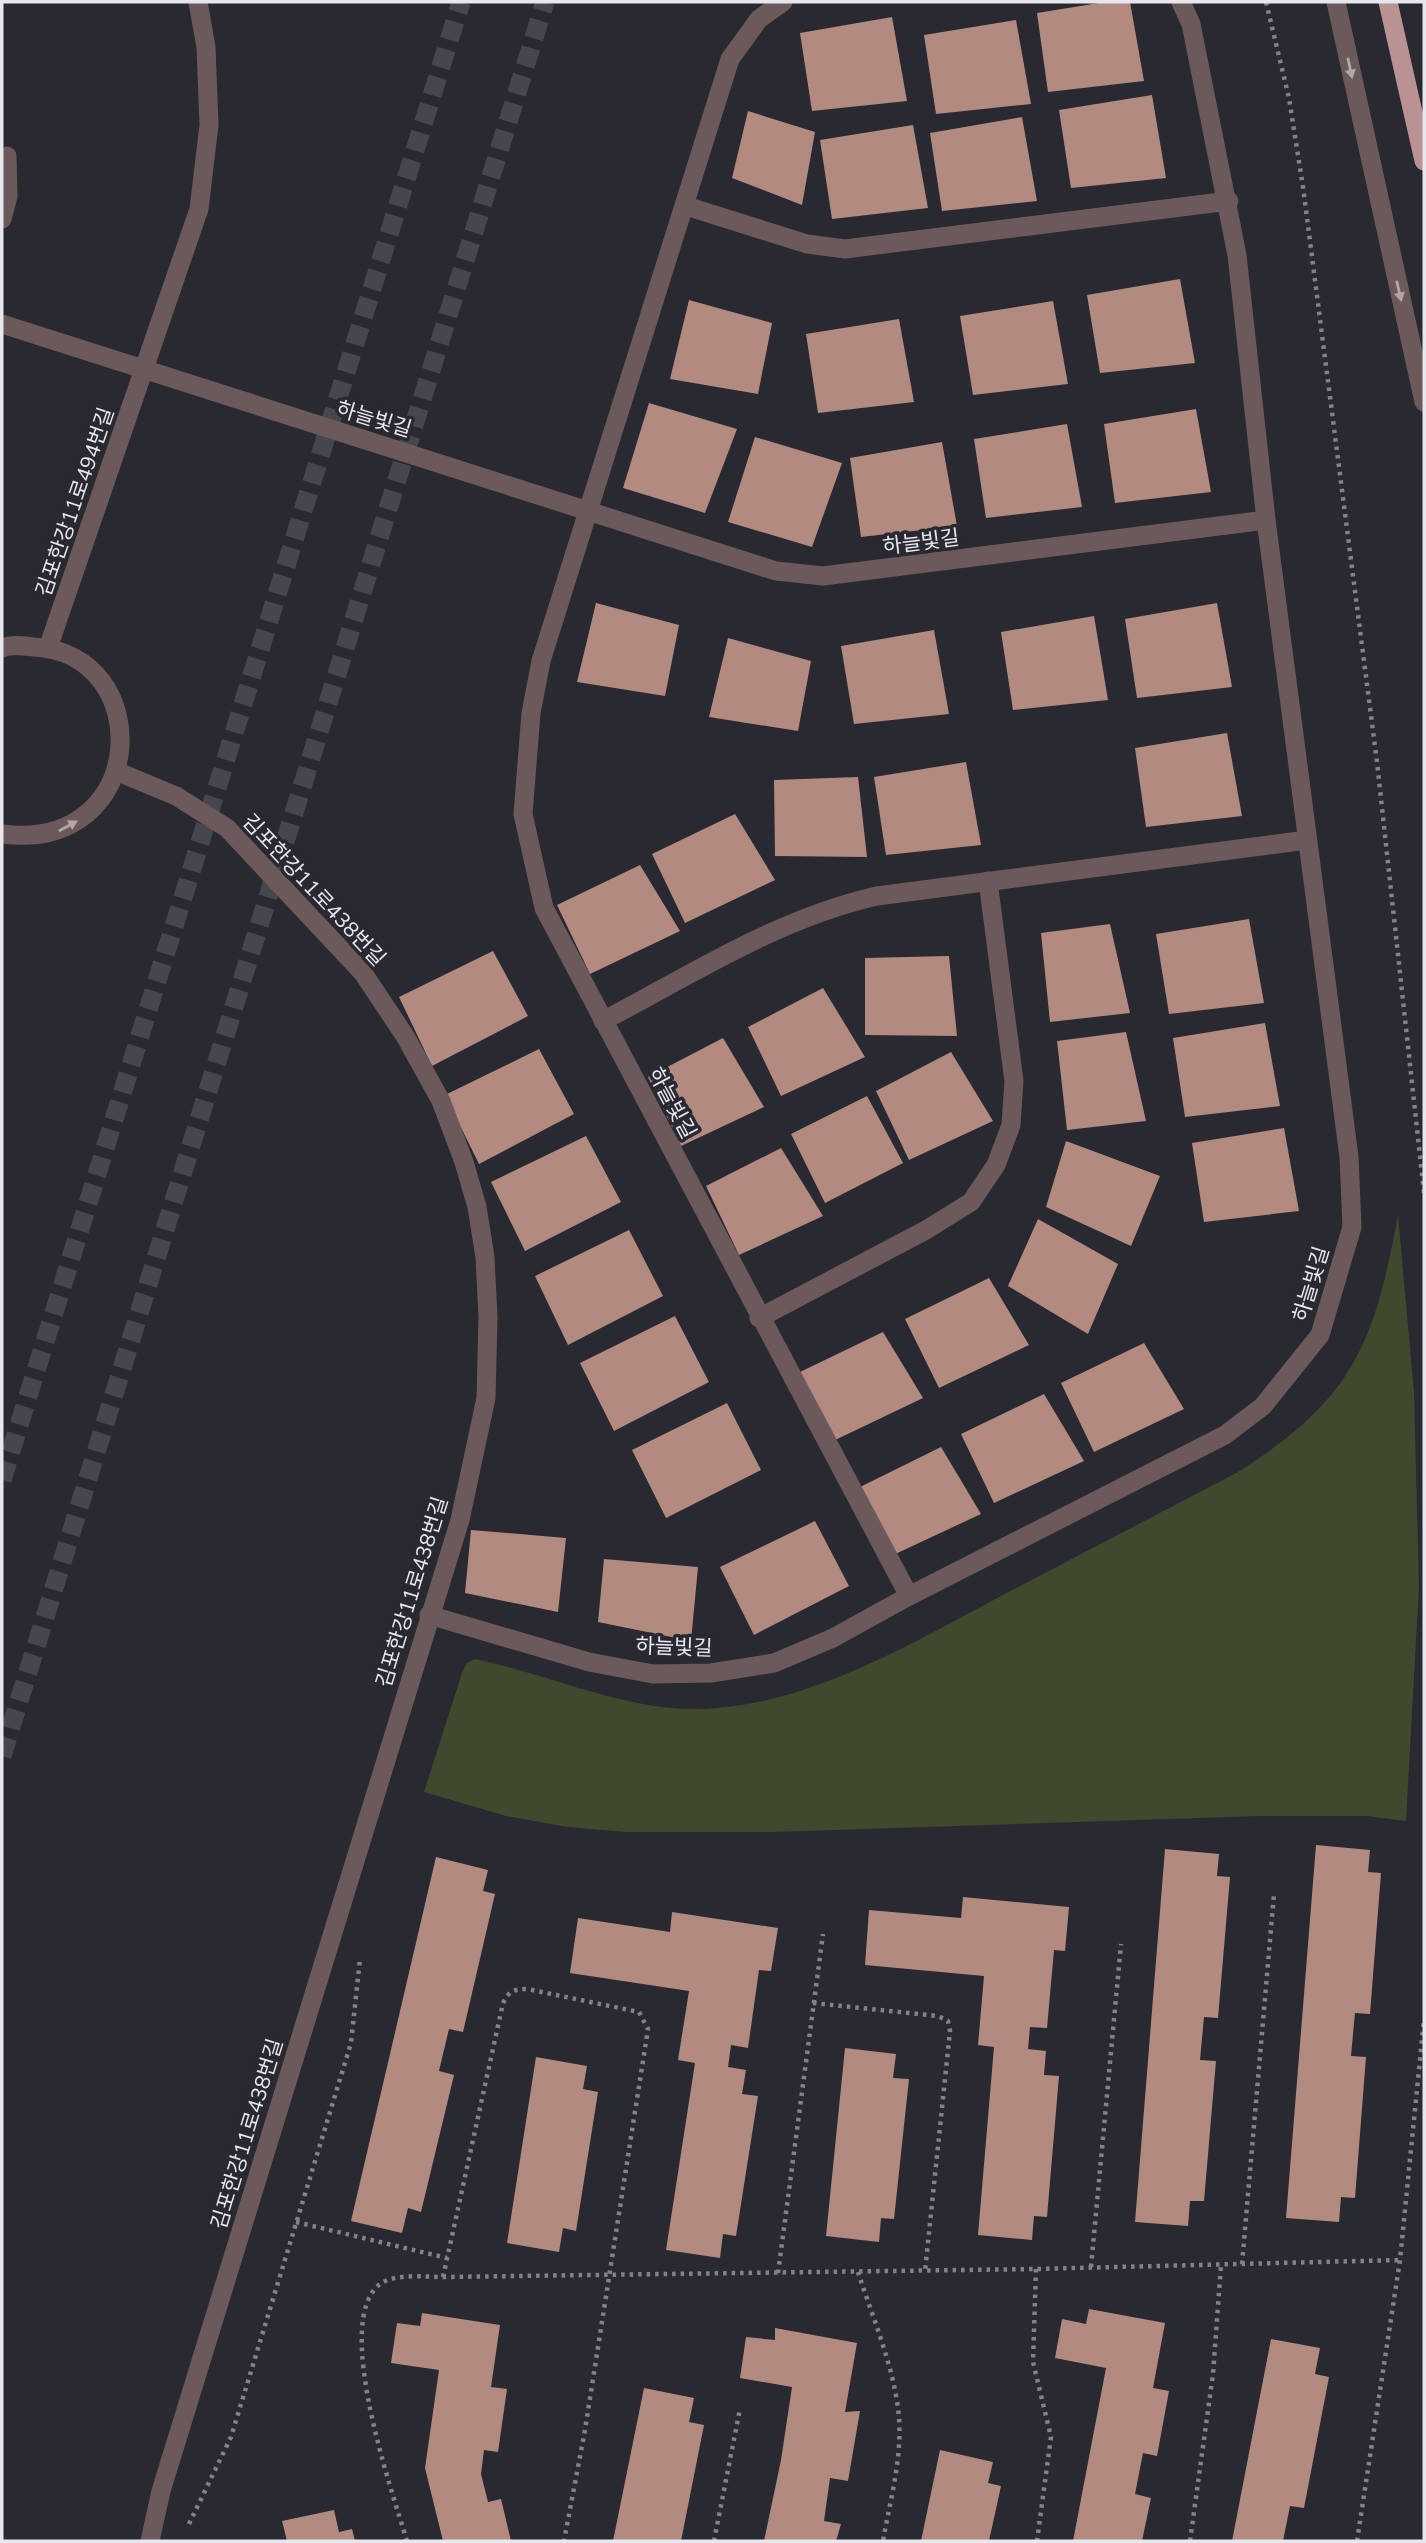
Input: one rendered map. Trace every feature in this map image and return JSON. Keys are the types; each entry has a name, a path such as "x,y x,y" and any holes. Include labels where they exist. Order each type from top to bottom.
{"highway":[{"path":"1390,10 1424,161"}],"street":[{"name":"김포한강11로494번길","path":"47,648 199,209 209,125 206,47 198,2"},
{"name":"하늘빛길","path":"783,2 759,19 730,59 541,661 531,713 523,814 544,908 759,1318 909,1596"},
{"name":"하늘빛길","path":"429,1615 589,1661 653,1674 712,1673 774,1663 833,1638 909,1596 1225,1435 1263,1406 1320,1335 1352,1227 1349,1157 1266,520 1237,255 1191,24 1181,2"},
{"path":"1336,2 1424,402"},
{"path":"2,219 9,196 7,156"},
{"path":"686,206 807,244 845,248 1228,201"},
{"path":"2,324 145,371"},
{"name":"하늘빛길","path":"145,371 776,570 823,576 1266,520"},
{"path":"2,648 47,648 72,656 97,677 115,706 121,738 116,771 103,797 83,818 47,834 28,837 2,834"},
{"name":"김포한강11로438번길","path":"116,771 176,796 228,828 354,963 405,1036 441,1101 464,1162 477,1207 485,1257 488,1317 486,1398 460,1520 161,2491 150,2541"},
{"path":"603,1021 789,923 833,906 877,896 1307,840"},
{"path":"759,1318 926,1230 971,1202 996,1165 1011,1125 1014,1081 988,881"}],"path":[{"path":"1266,2 1289,98 1303,187 1377,762 1424,1193"},
{"path":"1242,2264 1274,1894"},
{"path":"778,2273 823,1934"},
{"path":"1091,2267 1121,1944"},
{"path":"187,2532 199,2501 231,2438 351,2043 360,1956"},
{"path":"443,2277 503,2003 515,1989 527,1989 639,2012 648,2029 564,2541"},
{"path":"813,2003 938,2016 948,2021 950,2031 925,2271"},
{"path":"1357,2541 1400,2260 1424,2019"},
{"path":"296,2222 447,2258"},
{"path":"407,2541 378,2450 370,2413 363,2319 369,2294 382,2282 399,2278 443,2277 925,2271 1400,2260"},
{"path":"1190,2541 1213,2374 1221,2265"},
{"path":"1036,2269 1033,2362 1051,2437 1037,2541"},
{"path":"858,2272 895,2391 899,2419 898,2448 883,2541"},
{"path":"714,2541 740,2409"}],"green space":[{"path":"1398,1215 1414,1391 1419,1587 1406,1821 1367,1816 1259,1816 773,1832 626,1832 567,1827 506,1816 424,1792 462,1673 467,1663 475,1659 616,1698 673,1708 702,1709 742,1705 782,1696 820,1684 895,1652 1238,1472 1308,1419 1333,1393 1352,1365 1379,1300"}],"building":[{"path":"1105,2 1130,2 1144,81 1048,92 1037,13"},
{"path":"892,17 907,101 812,111 800,33"},
{"path":"1016,20 1031,104 936,114 924,35"},
{"path":"1152,95 1166,178 1071,188 1059,110"},
{"path":"748,111 815,132 802,205 732,178"},
{"path":"1022,117 1037,201 942,211 930,133"},
{"path":"913,125 928,208 832,219 820,140"},
{"path":"1180,279 1195,363 1100,373 1087,295"},
{"path":"689,300 772,323 758,394 670,379"},
{"path":"1053,301 1068,384 973,395 960,316"},
{"path":"899,319 914,402 818,413 806,334"},
{"path":"649,403 737,429 705,513 623,488"},
{"path":"1196,409 1211,492 1115,503 1104,424"},
{"path":"1067,424 1082,507 986,518 974,439"},
{"path":"755,437 842,463 812,547 728,522"},
{"path":"942,442 957,526 861,537 850,458"},
{"path":"596,603 679,625 665,696 577,682"},
{"path":"1217,603 1232,687 1137,698 1125,619"},
{"path":"1094,616 1108,700 1013,710 1001,632"},
{"path":"934,630 949,714 854,724 841,646"},
{"path":"728,638 811,661 798,731 709,717"},
{"path":"1227,733 1242,816 1146,827 1135,748"},
{"path":"966,762 981,845 886,855 874,777"},
{"path":"858,777 867,857 775,856 774,780"},
{"path":"735,814 775,880 685,923 652,854"},
{"path":"640,865 680,931 590,974 557,905"},
{"path":"1249,919 1264,1003 1169,1014 1156,934"},
{"path":"1110,924 1130,1013 1050,1022 1041,933"},
{"path":"493,951 528,1016 432,1066 399,997"},
{"path":"949,956 957,1036 865,1035 865,958"},
{"path":"823,988 865,1057 781,1096 748,1027"},
{"path":"1265,1023 1280,1106 1185,1117 1173,1038"},
{"path":"1126,1032 1146,1121 1067,1130 1057,1041"},
{"path":"723,1038 764,1107 681,1146 648,1077"},
{"path":"539,1049 574,1114 479,1164 445,1095"},
{"path":"951,1052 993,1121 909,1160 876,1091"},
{"path":"867,1096 903,1163 825,1203 791,1134"},
{"path":"1284,1128 1299,1211 1204,1222 1192,1143"},
{"path":"586,1136 621,1202 525,1251 491,1182"},
{"path":"1066,1141 1160,1176 1131,1246 1046,1207"},
{"path":"781,1148 823,1216 739,1255 706,1186"},
{"path":"1038,1219 1118,1264 1088,1334 1008,1286"},
{"path":"629,1230 663,1296 568,1345 535,1276"},
{"path":"989,1278 1029,1345 939,1388 905,1319"},
{"path":"675,1316 709,1382 614,1431 580,1363"},
{"path":"883,1332 923,1398 833,1441 800,1372"},
{"path":"1144,1343 1184,1409 1094,1452 1061,1383"},
{"path":"1044,1394 1084,1461 994,1503 961,1434"},
{"path":"727,1403 761,1470 666,1518 632,1450"},
{"path":"941,1447 981,1514 891,1556 858,1488"},
{"path":"815,1521 849,1586 754,1635 720,1567"},
{"path":"471,1530 566,1538 558,1612 465,1593"},
{"path":"604,1559 698,1567 691,1641 598,1622"},
{"path":"1316,1845 1370,1850 1368,1872 1381,1873 1370,2014 1355,2013 1351,2056 1366,2057 1355,2198 1341,2197 1339,2222 1286,2218"},
{"path":"1165,1849 1219,1854 1217,1876 1230,1877 1218,2018 1204,2017 1200,2060 1216,2061 1204,2201 1190,2201 1188,2226 1135,2222"},
{"path":"436,1857 488,1870 483,1891 495,1894 463,2032 449,2029 439,2071 454,2075 421,2212 408,2208 402,2233 351,2221"},
{"path":"963,1897 1069,1907 1065,1951 1054,1950 1047,2028 1030,2027 1028,2049 1046,2051 1044,2075 1059,2076 1047,2217 1034,2216 1032,2240 978,2235 994,2047 978,2045 984,1976 865,1965 869,1910 961,1918"},
{"path":"672,1912 778,1928 771,1971 759,1970 748,2048 731,2045 728,2067 746,2070 742,2094 758,2096 736,2236 723,2234 720,2258 666,2250 695,2063 678,2060 689,1991 570,1973 578,1918 670,1932"},
{"path":"845,2048 896,2054 893,2078 909,2079 894,2219 881,2218 879,2242 826,2236"},
{"path":"536,2057 587,2066 583,2089 598,2092 576,2231 563,2228 559,2252 507,2243"},
{"path":"1089,2309 1165,2323 1153,2388 1169,2391 1157,2456 1143,2453 1135,2494 1151,2498 1142,2541 1073,2541 1106,2368 1055,2358 1062,2319 1086,2324"},
{"path":"422,2313 500,2325 491,2387 507,2389 498,2452 484,2450 481,2474 488,2502 501,2499 511,2541 443,2541 425,2468 439,2370 391,2363 397,2323 420,2326"},
{"path":"775,2328 857,2343 845,2412 860,2411 848,2481 830,2478 824,2521 841,2524 836,2541 764,2541 781,2460 792,2387 740,2378 746,2337 775,2340"},
{"path":"1271,2339 1320,2348 1315,2374 1329,2377 1304,2508 1290,2506 1283,2541 1232,2541"},
{"path":"644,2388 694,2398 689,2422 704,2425 681,2541 613,2541"},
{"path":"940,2450 993,2462 988,2483 1001,2486 989,2541 921,2541"},
{"path":"334,2510 339,2532 352,2529 355,2541 287,2541 282,2521"}],"tunnel":[{"path":"2,1480 461,2"},
{"path":"2,1756 545,2"}]}
